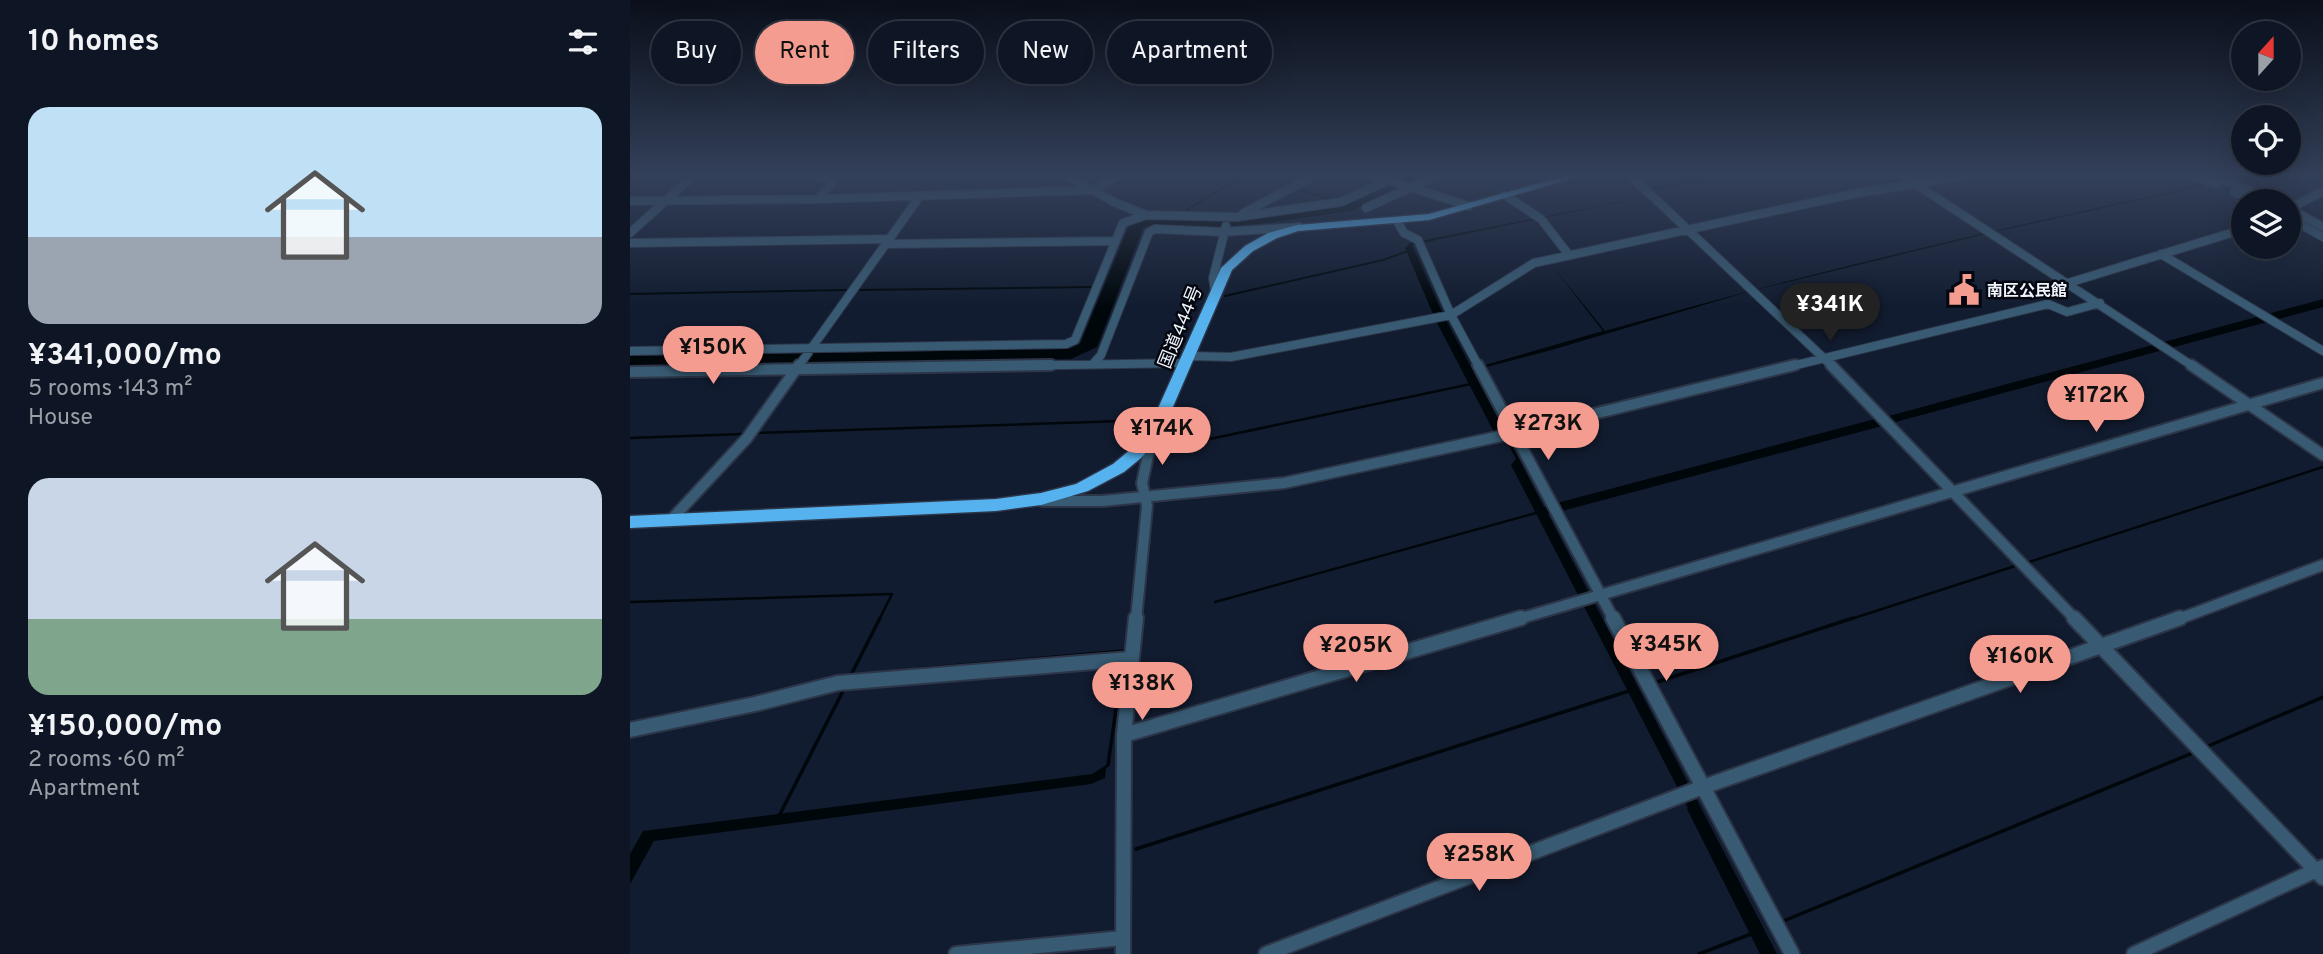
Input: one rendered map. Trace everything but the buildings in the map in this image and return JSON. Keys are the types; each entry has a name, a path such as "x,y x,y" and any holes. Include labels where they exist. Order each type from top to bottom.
{"highway":[{"name":"国道444号","path":"630,522 996,505 1039,501 1069,494 1112,474 1140,451 1152,437 1189,359 1215,291 1227,268 1250,247 1265,238 1298,227 1407,220"}],"street":[{"path":"630,233 645,220"},
{"path":"670,520 747,438 903,220"},
{"path":"630,351 1066,344 1075,340 1123,223 1133,220"},
{"path":"1174,220 1224,230 1298,227"},
{"path":"1093,364 1101,355 1149,232 1174,220 1189,220"},
{"path":"1215,291 1213,278 1224,230 1234,220"},
{"path":"1541,220 1569,255"},
{"path":"1677,220 1823,358 2101,648 2321,872 2134,954"},
{"path":"630,372 796,367 1093,364 1231,357 1443,317 1534,263 1740,220"},
{"path":"1970,220 2100,303 2323,455"},
{"path":"1397,221 1404,233 1418,242 1443,317 1480,368 1508,434 1555,509 1590,598 1792,954"},
{"path":"2301,225 2323,237"},
{"path":"2068,283 2231,233"},
{"path":"630,243 1116,239"},
{"path":"2161,254 2323,351"},
{"path":"1039,501 1102,501 1284,482 1508,434 2049,304 2067,312 2100,303"},
{"path":"1021,365 1031,345"},
{"path":"1124,735 2323,383"},
{"path":"956,954 1123,946 1124,735 1147,506 1142,483 1152,437"},
{"path":"1266,954 1699,789 2101,648 2323,565"},
{"path":"630,730 755,704 838,683 1130,659"}],"shaded area":[{"path":"1145,220 1291,220 1214,227 1162,225 1143,228 1097,347 1071,359 630,367 630,356 1069,349 1080,344 1129,226"},
{"path":"1529,220 1536,220 1412,245 1443,314 1443,320 1446,320 1471,367 1603,331 1550,263 1605,331 1747,292 1475,370 1474,373 1544,507 1559,506 1557,503 1875,419 1878,422 1887,419 1885,417 2323,299 2323,307 1562,511 1560,508 1548,514 1777,954 1760,954 1511,465 1516,459 1505,438 1494,432 1436,321 1405,248 1410,243"},
{"path":"2047,220 2051,220 1994,232 1755,290 1906,252"},
{"path":"1111,762 1106,769 1105,778 1091,784 654,841 630,884 630,854 643,831 1092,774"}],"waterway":[{"path":"763,237 812,236"},
{"path":"1225,296 1383,260 1408,251"},
{"path":"857,290 1092,287"},
{"path":"630,294 847,290"},
{"path":"1167,448 1471,384"},
{"path":"756,433 1152,420"},
{"path":"630,438 743,434"},
{"path":"2026,563 2323,467"},
{"path":"1215,602 1536,513"},
{"path":"1848,620 2015,566"},
{"path":"630,602 892,594 880,618"},
{"path":"851,675 880,618"},
{"path":"1654,683 1853,618"},
{"path":"918,669 1124,651"},
{"path":"1108,765 1122,668"},
{"path":"779,816 843,691"},
{"path":"1136,849 1629,691"},
{"path":"2206,747 2323,697"},
{"path":"1781,922 2195,752"},
{"path":"1699,954 1751,934"}],"place":[{"name":"南区公民館","path":"1964,290"}]}
